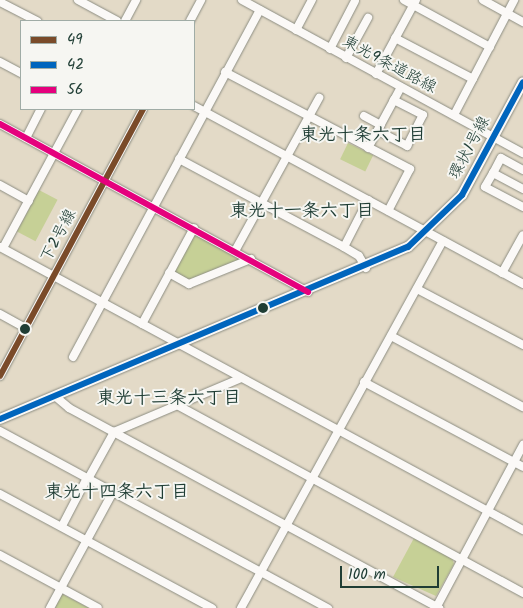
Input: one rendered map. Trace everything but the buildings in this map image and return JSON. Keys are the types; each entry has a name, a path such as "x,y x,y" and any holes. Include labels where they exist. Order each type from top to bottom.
{"main road":[{"name":"環状1号線","path":"0,419 366,268 427,232 462,195 523,82"}],"street":[{"path":"78,0 115,20"},
{"path":"126,20 136,0"},
{"path":"191,20 201,0"},
{"name":"東光9条道路線","path":"242,0 254,3 260,10 346,58 523,153"},
{"path":"296,30 312,0"},
{"path":"404,0 415,2 490,46"},
{"path":"483,0 523,22"},
{"path":"454,116 514,0"},
{"path":"330,49 356,1"},
{"path":"0,2 35,20"},
{"path":"376,74 415,2"},
{"path":"73,357 260,10"},
{"path":"346,58 368,18"},
{"path":"395,38 473,79"},
{"path":"0,62 20,72"},
{"path":"225,72 410,169 388,211"},
{"path":"368,148 401,87"},
{"path":"235,251 319,98"},
{"path":"364,116 407,146 423,116 394,100"},
{"path":"195,107 523,284"},
{"path":"26,138 40,110"},
{"path":"77,110 29,201 1,247 523,530"},
{"name":"下2号線","path":"1,372 142,110"},
{"path":"0,124 251,259 308,292"},
{"path":"523,170 501,158 485,187 523,207"},
{"path":"179,159 344,247 359,256 366,268"},
{"path":"493,173 523,189"},
{"path":"0,185 29,201"},
{"path":"344,247 368,200"},
{"path":"142,324 194,228"},
{"path":"502,272 523,235"},
{"path":"241,608 443,241"},
{"path":"169,273 189,284 251,259"},
{"path":"417,289 523,346"},
{"path":"0,314 26,328"},
{"path":"391,336 523,407"},
{"path":"62,526 114,432 241,378"},
{"path":"364,382 523,467"},
{"path":"56,397 114,432 437,608 523,445"},
{"path":"177,405 523,593"},
{"path":"0,431 328,608"},
{"path":"50,608 113,492"},
{"path":"0,494 212,608"},
{"path":"0,555 98,608"}],"green space":[{"path":"348,143 373,155 365,171 340,159"},
{"path":"39,190 58,200 35,241 17,231"},
{"path":"194,228 251,259 189,284 169,273"},
{"path":"414,538 452,558 454,564 436,596 393,577"},
{"path":"62,594 89,608 55,608"}],"transit line":[{"name":"42","path":"0,419 408,247 462,195 523,82"},
{"name":"49","path":"0,376 142,110"},
{"name":"56","path":"0,124 308,292"}],"district":[{"name":"東光十条六丁目","path":"363,136"},
{"name":"東光十一条六丁目","path":"302,212"},
{"name":"東光十三条六丁目","path":"169,399"},
{"name":"東光十四条六丁目","path":"117,493"}]}
